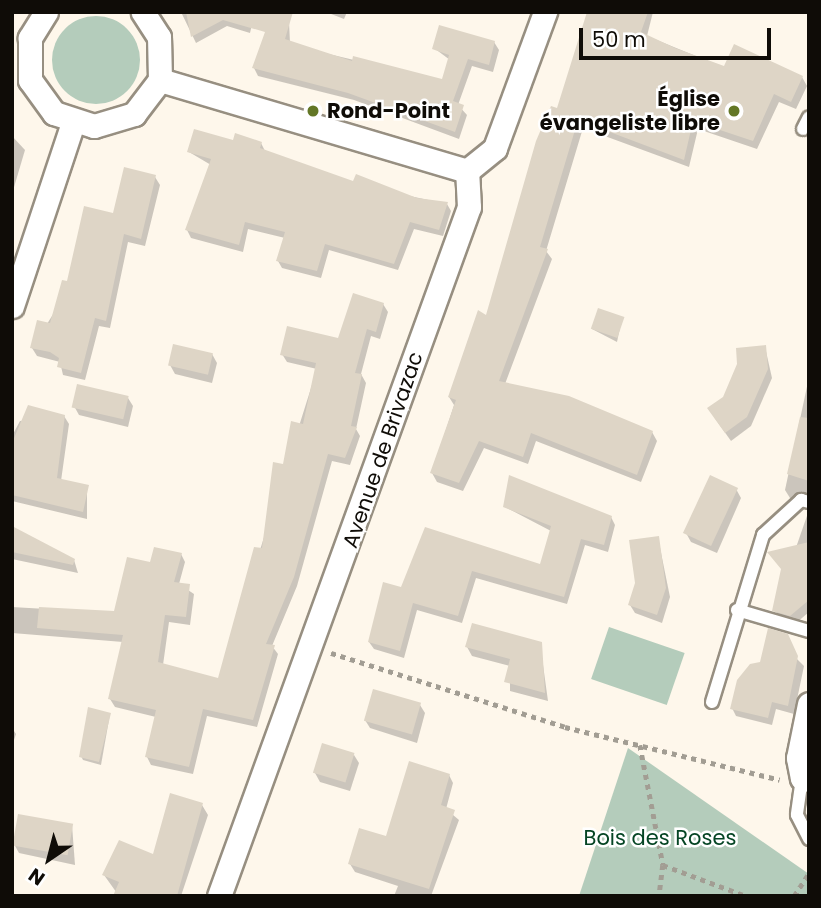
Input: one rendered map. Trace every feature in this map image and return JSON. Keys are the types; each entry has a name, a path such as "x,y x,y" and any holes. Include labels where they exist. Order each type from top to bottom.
{"street":[{"path":"46,12 21,36 29,69 40,98 73,123 115,123 150,99 160,80 159,37 143,12"},
{"path":"160,80 467,171 495,148 545,12"},
{"path":"12,306 73,123"},
{"name":"Avenue de Brivazac","path":"219,896 314,648 469,207 467,171"},
{"path":"805,779 798,758 809,704"}],"lane":[{"path":"712,702 737,610 763,535 800,500 809,502"},
{"path":"737,610 809,631"},
{"path":"805,779 797,815 809,839"}],"path":[{"path":"314,648 640,745 779,780 805,779"},
{"path":"640,745 663,865 659,896"},
{"path":"663,865 746,896"},
{"path":"794,896 809,873"}],"green space":[{"path":"96,16 113,20 127,29 136,43 140,60 136,77 127,91 113,100 96,104 79,100 65,91 56,77 52,60 56,43 65,29 79,20"},
{"path":"609,627 685,653 667,705 591,679"},
{"name":"Bois des Roses","path":"628,748 809,874 809,896 579,896"}],"building":[{"path":"186,12 293,12 285,39 352,61 353,56 442,79 449,55 432,49 439,25 495,41 489,65 468,59 453,101 464,105 455,132 348,93 252,68 265,32 223,20 191,37"},
{"path":"587,12 648,12 641,32 675,48 724,66 734,44 803,76 791,102 774,94 753,141 693,121 684,160 578,120 540,247 548,249 499,381 569,396 653,431 637,475 531,433 523,457 479,441 459,483 430,473 456,400 448,397 478,310 486,315 536,141 551,106 557,108"},
{"path":"194,129 233,140 235,133 262,142 260,148 353,181 356,174 417,198 448,202 439,230 410,222 394,264 325,244 317,271 276,261 285,232 245,222 239,245 185,230 211,159 187,152"},
{"path":"124,167 156,175 141,239 124,234 106,321 95,318 81,373 57,367 59,358 50,352 30,348 37,320 50,323 62,280 67,281 84,206 113,213"},
{"path":"353,293 384,303 376,332 367,329 355,373 362,374 351,426 357,427 345,458 328,454 294,577 266,644 275,645 253,720 203,709 189,767 145,757 156,710 108,699 123,635 37,628 39,607 114,611 127,557 150,562 154,547 182,553 174,582 190,584 186,617 165,615 158,662 218,678 254,547 262,548 273,462 283,464 291,421 303,424 316,363 280,355 287,326 338,338"},
{"path":"598,308 624,317 617,338 591,329"},
{"path":"173,344 213,353 208,375 168,365"},
{"path":"766,345 768,369 747,417 725,433 707,408 723,397 737,364 736,348"},
{"path":"77,384 129,396 123,419 72,407"},
{"path":"28,405 65,415 57,478 89,485 83,512 12,495 12,443"},
{"path":"800,417 809,418 809,481 787,474"},
{"path":"509,475 612,516 604,545 581,539 564,597 472,571 458,616 413,603 400,651 368,642 383,582 401,587 425,527 540,564 551,526 503,507"},
{"path":"710,475 738,488 711,546 683,533"},
{"path":"12,526 75,559 73,565 12,552"},
{"path":"659,536 666,588 657,615 628,605 635,583 629,540"},
{"path":"809,542 809,600 790,616 772,611 781,569 767,552"},
{"path":"472,623 542,642 545,693 504,682 510,659 465,647"},
{"path":"768,628 788,634 798,656 788,706 772,702 768,718 730,709 737,680 750,664 760,662"},
{"path":"373,689 421,703 412,735 364,721"},
{"path":"88,707 111,713 99,762 79,757"},
{"path":"322,743 355,753 345,783 313,773"},
{"path":"409,761 450,774 441,805 455,810 429,889 348,864 359,828 386,836"},
{"path":"170,793 203,803 177,896 113,896 119,882 102,875 119,840 153,854"},
{"path":"18,814 73,824 68,855 12,846"}],"place":[{"name":"Rond-Point","path":"313,111"},
{"name":"Église évangeliste libre","path":"734,111"}]}
